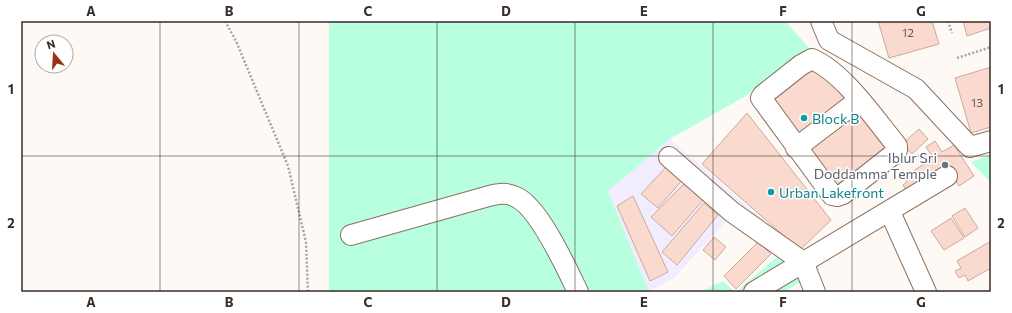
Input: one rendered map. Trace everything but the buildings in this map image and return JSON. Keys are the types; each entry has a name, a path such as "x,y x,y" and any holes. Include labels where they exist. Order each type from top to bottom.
{"street":[{"path":"822,21 829,40 916,89 970,148 991,141"},
{"path":"812,59 826,65 859,100 896,146 897,150 843,194 837,196 832,195 796,148 761,98 763,94 801,65 812,59 829,40"},
{"path":"796,148 859,100"},
{"path":"669,157 732,212 803,262 815,292"},
{"path":"754,292 890,212 947,176"},
{"path":"351,235 481,198 506,193 518,197 533,211 564,262 578,292"},
{"path":"890,212 926,292"}],"path":[{"path":"225,21 236,41 288,166 306,242 308,292"},
{"path":"948,21 952,33"},
{"path":"957,58 991,47"}],"shaded area":[{"path":"670,139 791,245 730,217 675,277 649,292 608,191"}],"green space":[{"path":"329,21 785,21 810,49 744,97 670,139 608,191 649,292 329,292"},
{"path":"991,155 991,183 971,162"},
{"path":"779,255 804,280 783,292 736,292"},
{"path":"723,281 735,292 700,292"}],"place":[{"name":"Block B","path":"804,118"},
{"name":"Iblur Sri Doddamma Temple","path":"945,165"},
{"name":"Urban Lakefront","path":"771,192"}]}
